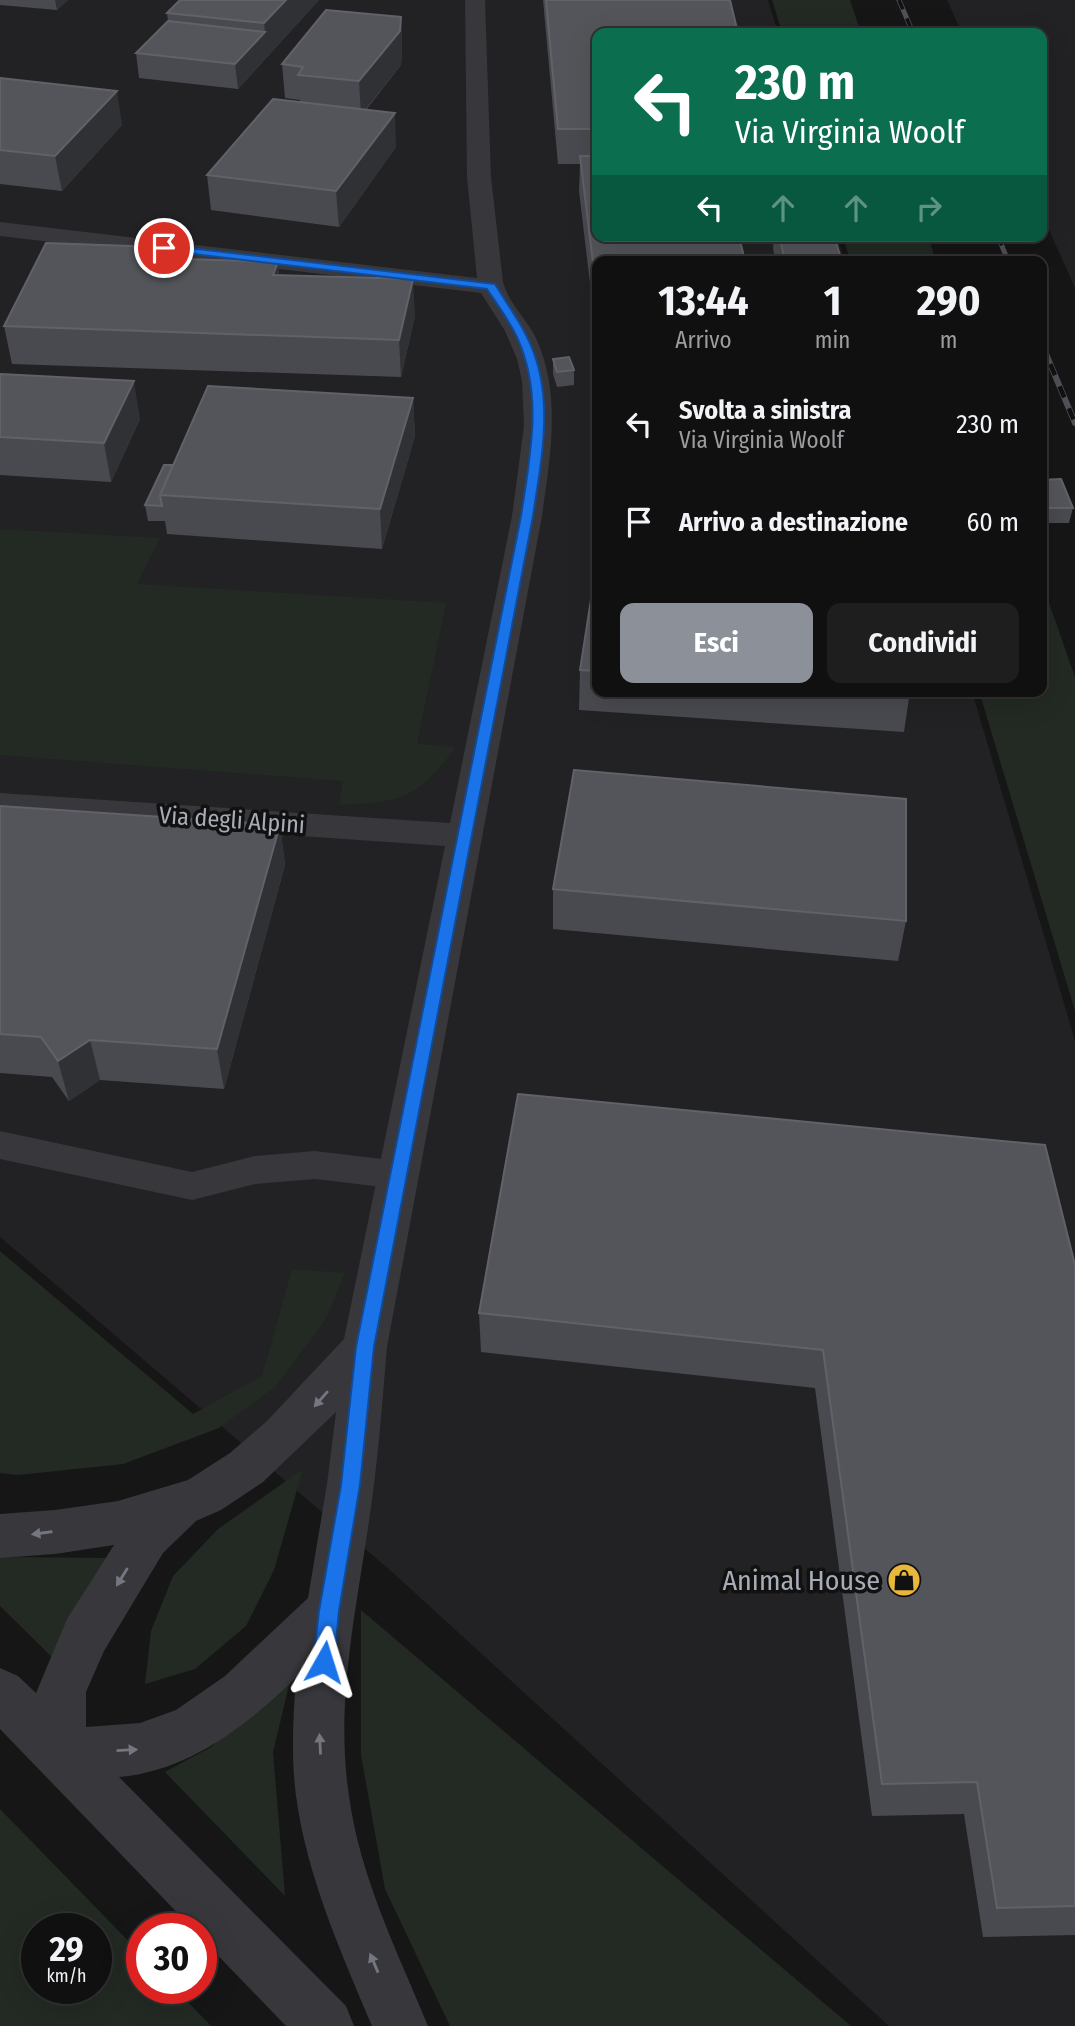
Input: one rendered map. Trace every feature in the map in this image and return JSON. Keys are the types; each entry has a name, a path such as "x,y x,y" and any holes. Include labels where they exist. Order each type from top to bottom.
{"street":[{"path":"400,2026 366,1945 340,1871 322,1795 318,1714 329,1611 351,1485 365,1347 527,516 539,434 538,387 531,359 522,336 491,287 482,217 475,0"},
{"path":"0,229 491,287"},
{"name":"Via degli Alpini","path":"0,804 464,836"},
{"path":"0,1536 128,1520 181,1506 226,1483 279,1440 316,1405 365,1347"},
{"path":"59,1754 61,1692 85,1636 146,1537 181,1506"},
{"path":"59,1754 140,1749 201,1725 256,1683 329,1611"},
{"path":"0,1693 326,2026"}],"lane":[{"path":"0,1145 192,1186 255,1170 315,1165 399,1175"}],"shaded area":[{"path":"0,0 768,0 776,28 592,28 592,242 839,242 843,256 592,256 592,697 974,697 1075,1041 1075,2026 889,2026 391,1571 0,1237"},
{"path":"772,0 850,0 859,28 780,28"},
{"path":"947,0 1075,0 1075,288 1047,225 1047,28 960,28"},
{"path":"845,242 930,242 934,256 849,256"},
{"path":"0,529 160,538 137,584 446,603 417,744 456,747 430,778 407,794 379,802 339,805 343,781 0,755"},
{"path":"1047,597 1075,677 1075,1011 981,697 1047,697"},
{"path":"0,1251 193,1414 262,1376 292,1269 345,1273 325,1321 276,1386 219,1428 123,1464 18,1475 0,1473"},
{"path":"303,1469 274,1570 246,1626 195,1669 145,1684 151,1631 173,1576 218,1529"},
{"path":"0,1557 110,1558 56,1661 0,1606"},
{"path":"361,1610 851,2026 450,2026 385,1889 361,1755"},
{"path":"292,1673 273,1752 285,1896 165,1772 211,1747"},
{"path":"0,1809 101,1913 21,1913 21,2004 112,2004 112,1924 126,1939 126,2004 190,2004 211,2026 0,2026"}],"building":[{"path":"180,0 286,0 264,23 167,13"},
{"path":"546,0 730,0 737,28 592,28 592,129 558,129"},
{"path":"326,10 401,17 400,31 359,81 298,75 303,67 282,64"},
{"path":"168,21 265,32 235,64 136,53"},
{"path":"0,78 117,91 55,156 0,150"},
{"path":"273,99 395,113 336,191 207,175"},
{"path":"580,156 592,156 592,242 740,242 744,256 592,256"},
{"path":"780,242 836,242 840,255 784,256"},
{"path":"46,243 157,247 153,258 278,262 273,275 413,279 399,340 4,326"},
{"path":"569,357 574,370 557,372 553,359"},
{"path":"0,374 134,381 104,443 0,437"},
{"path":"208,386 413,398 380,509 160,495"},
{"path":"164,465 173,465 160,495 162,506 145,505"},
{"path":"1061,479 1073,508 1047,508 1047,480"},
{"path":"592,593 592,671 580,670"},
{"path":"574,770 906,799 906,921 553,889"},
{"path":"0,806 280,825 217,1049 90,1040 58,1061 41,1037 0,1034"},
{"path":"518,1094 1045,1145 1075,1265 1075,1906 997,1908 977,1782 882,1784 823,1350 479,1313"}],"railway":[{"path":"899,0 911,28"},
{"path":"1000,242 1006,256"},
{"path":"1047,356 1075,423"}],"place":[{"name":"Animal House","path":"904,1580"}],"route":[{"path":"164,248 491,287 522,336 538,387 539,434 527,516 365,1347 351,1485 329,1611 324,1662"}]}
